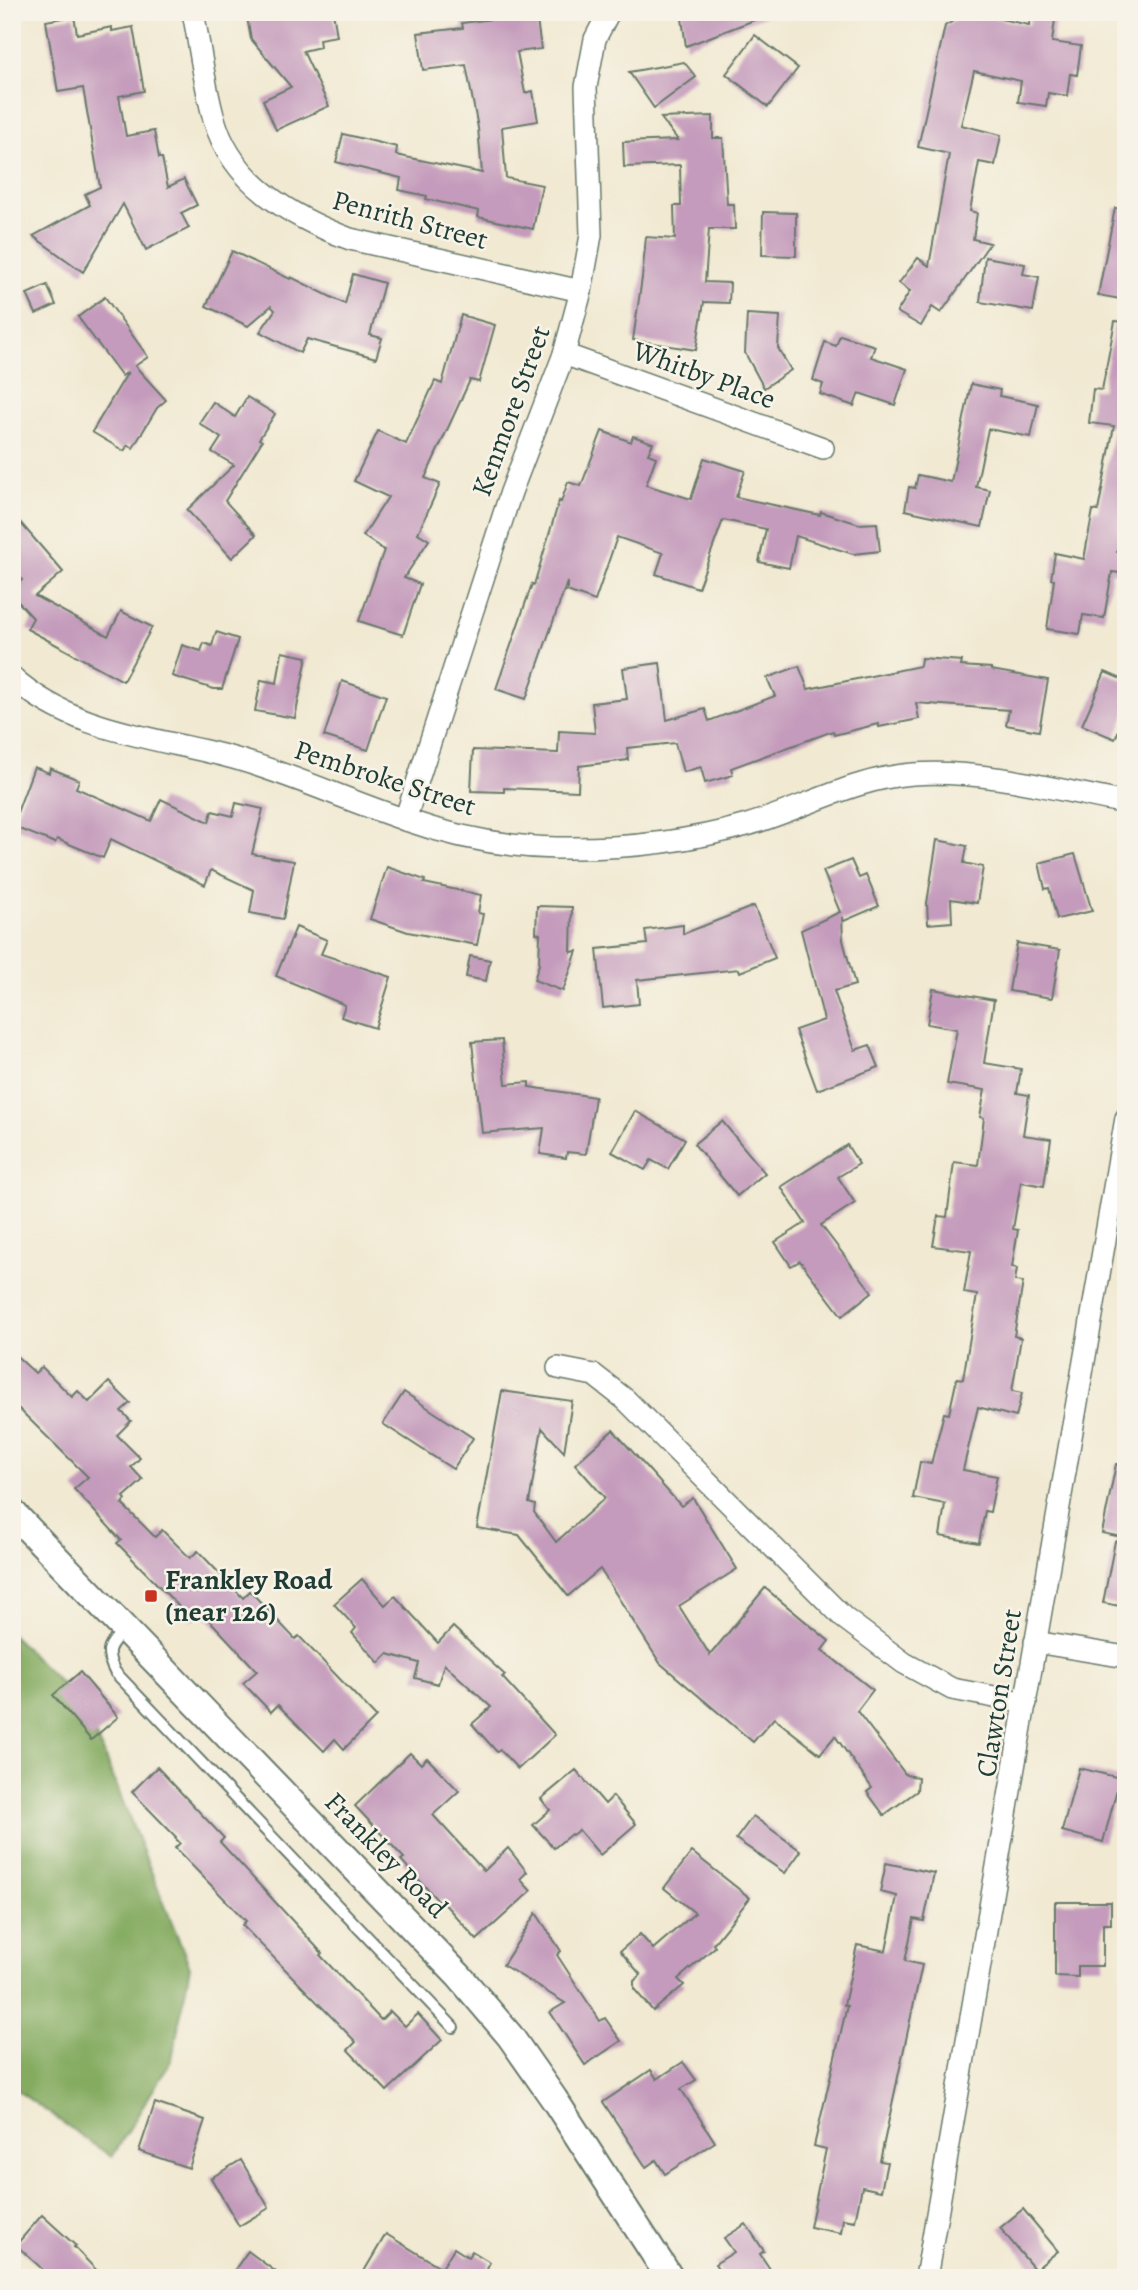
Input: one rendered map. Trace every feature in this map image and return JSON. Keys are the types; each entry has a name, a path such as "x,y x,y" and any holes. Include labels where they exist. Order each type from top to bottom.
{"street":[{"name":"Penrith Street","path":"193,12 214,119 224,145 238,168 261,191 293,213 325,230 350,239 581,291"},
{"name":"Kenmore Street","path":"405,820 511,492 564,354 581,291 591,235 586,87 595,39 609,12"},
{"name":"Whitby Place","path":"564,354 824,448"},
{"name":"Pembroke Street","path":"12,677 26,689 93,725 234,758 405,820 455,834 508,843 556,848 697,837 747,825 880,779 913,774 1006,780 1126,803"},
{"name":"Clawton Street","path":"926,2278 1126,1118"},
{"path":"558,1368 594,1375 626,1400 844,1618 904,1663 952,1689 1026,1703"},
{"name":"Frankley Road","path":"12,1512 459,1976 510,2036 555,2099 670,2278"},
{"path":"1035,1642 1126,1657"}],"lane":[{"path":"125,1628 110,1643 108,1658 115,1672 453,2027"}],"green space":[{"path":"12,1635 84,1706 190,1967 172,2059 112,2157 12,2087"}],"building":[{"path":"246,12 333,12 337,36 319,39 320,47 303,51 329,106 276,130 263,100 291,87 251,39"},
{"path":"681,12 770,12 770,14 686,46"},
{"path":"968,12 1029,25 1031,12 1056,12 1052,42 1081,46 1077,75 1070,74 1067,96 1048,93 1046,106 1018,102 1021,81 974,71 961,125 1001,135 995,165 979,162 970,211 977,213 973,239 990,243 941,313 932,307 921,326 897,312 910,291 899,283 918,258 929,266 949,154 918,147 945,26"},
{"path":"536,13 541,49 517,52 525,93 533,91 538,121 502,127 506,178 542,185 533,229 478,217 479,211 399,190 401,178 336,162 343,134 397,147 396,155 482,173 478,128 466,65 423,70 418,33 463,28 462,23"},
{"path":"74,16 77,34 112,27 112,31 133,27 144,91 119,96 126,136 154,131 168,187 184,179 197,205 181,213 189,228 146,250 123,204 83,272 33,236 90,205 85,194 100,187 83,88 58,92 46,21"},
{"path":"755,35 798,68 768,107 726,74"},
{"path":"684,62 696,77 654,108 629,72"},
{"path":"713,116 713,138 723,138 727,204 734,204 735,229 709,229 705,282 730,283 729,303 704,302 696,350 633,340 646,237 675,239 674,206 681,206 680,165 624,167 623,142 678,140 661,118"},
{"path":"1115,208 1126,209 1126,300 1098,295"},
{"path":"763,212 796,213 796,256 762,255"},
{"path":"232,251 345,304 353,274 384,283 370,335 382,338 376,358 307,339 300,353 260,332 275,310 271,306 248,326 206,306"},
{"path":"985,257 1025,264 1023,274 1039,277 1033,311 980,302"},
{"path":"47,285 56,305 36,314 27,294"},
{"path":"105,297 148,357 135,366 166,400 157,408 133,448 128,445 124,451 92,432 128,372 122,376 78,317"},
{"path":"747,314 780,316 778,348 791,370 764,388 745,353"},
{"path":"461,315 495,325 479,382 470,380 425,478 440,484 418,533 429,540 404,578 420,584 403,635 359,621 384,550 363,536 388,497 354,481 378,431 406,444 435,381 442,384"},
{"path":"1115,321 1126,322 1126,507 1117,552 1126,553 1126,574 1112,572 1104,618 1083,615 1080,634 1047,629 1055,553 1084,559 1093,510 1098,511 1114,426 1089,423 1093,389 1102,390"},
{"path":"840,335 875,346 871,357 907,369 895,405 859,393 854,406 820,394 823,384 813,380 825,342 836,346"},
{"path":"971,384 1000,390 999,396 1038,404 1031,437 988,429 976,487 990,490 982,527 905,510 909,487 915,488 918,475 951,482"},
{"path":"247,397 275,414 259,439 262,441 225,501 256,535 232,558 187,510 234,465 212,452 221,438 199,423 213,402 235,417"},
{"path":"602,431 631,442 633,436 653,443 648,454 656,457 646,485 691,499 704,458 745,471 736,497 820,515 821,512 859,524 877,523 880,551 853,554 796,536 789,568 759,562 766,529 723,520 698,588 656,574 663,553 617,537 595,601 567,591 567,582 526,699 496,689 532,584 534,585 559,501 561,502 568,482 581,486"},
{"path":"12,513 63,572 35,596 108,636 121,611 152,627 123,681 27,629 33,618 12,595 12,584 16,586 22,580 12,569"},
{"path":"216,632 238,639 222,689 172,676 182,645 201,651 204,643 212,646"},
{"path":"282,652 307,657 295,718 255,711 261,680 277,683"},
{"path":"921,658 962,661 961,666 991,668 1048,680 1039,731 1006,725 1009,710 916,703 919,719 879,727 878,724 834,735 833,731 731,768 733,775 705,783 701,767 683,772 675,743 627,748 628,760 579,766 578,791 504,788 504,792 471,791 473,750 558,753 559,731 595,733 592,703 627,699 623,668 660,663 667,720 705,709 709,721 775,696 767,678 799,666 808,689 920,666"},
{"path":"1105,672 1126,681 1126,714 1115,739 1082,725"},
{"path":"342,681 386,696 368,750 324,736"},
{"path":"34,767 49,773 50,768 79,780 76,788 151,821 161,799 209,822 212,811 233,816 236,803 263,809 252,854 294,861 283,919 250,913 254,890 211,870 205,885 111,839 103,858 57,839 55,843 12,826"},
{"path":"937,840 967,846 964,863 983,867 977,903 951,899 952,922 928,924 927,903"},
{"path":"1075,854 1092,911 1057,919 1049,888 1045,889 1039,863"},
{"path":"851,860 859,878 866,875 879,906 844,921 842,917 843,940 855,985 834,991 855,1050 870,1045 879,1067 817,1090 795,1030 824,1020 801,930 840,912 823,871"},
{"path":"387,867 425,880 424,883 481,895 478,913 483,914 477,945 408,932 370,919"},
{"path":"537,906 572,907 571,952 577,951 563,991 534,980 539,964"},
{"path":"754,906 775,958 740,972 739,969 637,980 639,1004 603,1008 597,949 647,944 645,930 683,925 683,934"},
{"path":"296,927 327,940 321,954 391,977 375,1028 341,1017 345,1005 276,976"},
{"path":"1017,943 1060,950 1052,998 1009,991"},
{"path":"470,956 490,960 486,981 466,977"},
{"path":"933,989 994,1000 984,1063 1021,1069 1017,1093 1029,1095 1023,1135 1051,1139 1044,1186 1021,1182 1013,1229 1018,1230 1012,1267 1017,1268 1015,1281 1023,1282 1014,1336 1021,1338 1012,1391 1022,1393 1016,1417 978,1407 963,1470 997,1476 990,1512 985,1511 979,1543 940,1536 945,1504 913,1498 920,1462 931,1464 944,1413 949,1414 957,1378 963,1379 977,1295 964,1293 971,1251 933,1246 938,1216 947,1217 954,1162 978,1165 984,1118 980,1117 985,1090 947,1084 957,1029 927,1024"},
{"path":"502,1040 506,1084 529,1082 529,1087 595,1097 586,1154 567,1152 566,1158 540,1154 544,1128 482,1133 472,1042"},
{"path":"635,1111 685,1139 668,1169 651,1160 645,1170 612,1152"},
{"path":"722,1121 765,1173 737,1196 694,1144"},
{"path":"847,1145 859,1164 838,1177 855,1203 821,1225 872,1292 842,1316 800,1261 791,1266 775,1242 805,1223 781,1187"},
{"path":"12,1352 35,1373 42,1367 72,1397 78,1391 89,1402 109,1382 130,1403 121,1411 131,1421 117,1435 140,1458 131,1467 143,1480 124,1497 126,1500 122,1504 155,1537 162,1530 190,1558 198,1551 243,1598 250,1591 295,1639 299,1636 376,1717 344,1749 335,1739 324,1751 278,1705 271,1712 243,1683 257,1671 201,1611 192,1620 117,1543 121,1540 74,1489 88,1477 12,1402"},
{"path":"502,1391 572,1401 564,1452 542,1428 529,1503 535,1505 534,1512 556,1542 605,1498 575,1464 613,1430 681,1506 693,1498 737,1569 679,1606 710,1655 765,1588 829,1641 822,1650 873,1690 857,1711 906,1775 918,1777 917,1791 884,1815 867,1792 872,1788 835,1736 820,1754 774,1718 753,1742 660,1663 600,1569 568,1596 519,1535 477,1528"},
{"path":"404,1392 473,1438 453,1469 383,1424"},
{"path":"1116,1464 1126,1465 1126,1538 1102,1533"},
{"path":"1115,1541 1126,1542 1126,1607 1103,1603"},
{"path":"362,1579 385,1605 395,1596 438,1643 453,1627 505,1675 502,1677 555,1735 518,1769 500,1750 497,1752 472,1724 491,1707 444,1664 438,1684 415,1678 419,1663 388,1654 379,1663 352,1633 356,1628 334,1604"},
{"path":"80,1672 118,1717 91,1740 53,1695"},
{"path":"410,1753 421,1764 427,1758 459,1791 433,1815 484,1871 508,1848 527,1872 520,1879 531,1891 477,1940 441,1900 439,1902 401,1860 404,1858 355,1806"},
{"path":"157,1767 224,1838 220,1842 381,2020 390,2011 405,2026 418,2014 442,2040 387,2091 348,2050 356,2042 242,1925 246,1921 175,1848 180,1843 176,1837 132,1792"},
{"path":"1079,1768 1120,1778 1103,1842 1062,1831"},
{"path":"576,1770 605,1804 613,1796 636,1824 600,1855 579,1830 554,1848 533,1825 550,1810 541,1799"},
{"path":"753,1816 801,1851 785,1873 736,1839"},
{"path":"692,1852 750,1898 713,1944 715,1947 678,1979 684,1985 653,2011 634,1989 634,1981 641,1975 620,1951 640,1934 653,1949 695,1913 664,1888"},
{"path":"886,1863 934,1873 924,1921 914,1919 905,1961 922,1965 880,2161 887,2162 881,2191 862,2187 855,2221 843,2219 841,2233 810,2227 826,2149 814,2146 847,2006 844,2005 857,1945 886,1951 897,1896 880,1892"},
{"path":"1055,1902 1111,1902 1111,1924 1103,1924 1103,1966 1078,1966 1078,1977 1055,1976"},
{"path":"536,1913 561,1951 557,1955 600,2021 605,2018 621,2041 585,2065 550,2012 565,2003 503,1965"},
{"path":"683,2062 696,2080 681,2089 715,2142 665,2174 656,2160 646,2167 603,2102 651,2070 657,2079"},
{"path":"155,2103 205,2120 189,2168 139,2151"},
{"path":"241,2160 269,2208 239,2226 211,2178"},
{"path":"1023,2209 1058,2251 1035,2270 1000,2228"},
{"path":"42,2215 76,2246 74,2247 104,2278 52,2278 16,2245"},
{"path":"746,2224 764,2251 760,2254 776,2278 725,2278 715,2264 734,2252 724,2238"},
{"path":"386,2234 442,2268 454,2248 468,2257 472,2251 490,2262 487,2268 503,2278 360,2278"},
{"path":"248,2251 284,2278 229,2278"}],"place":[{"name":"Frankley Road (near 126)","path":"151,1596"}]}
